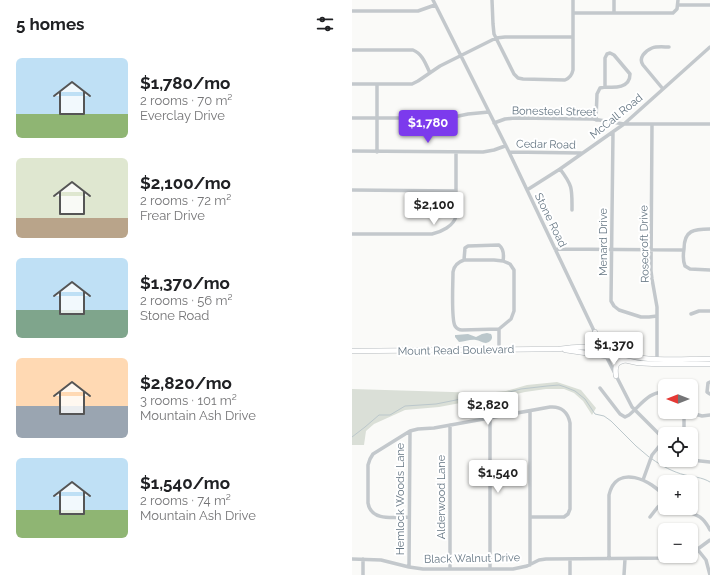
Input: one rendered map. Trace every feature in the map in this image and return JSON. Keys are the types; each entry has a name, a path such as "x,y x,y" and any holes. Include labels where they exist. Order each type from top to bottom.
{"main road":[{"path":"584,347 593,346 596,340 595,332"},
{"name":"Mount Read Boulevard","path":"352,351 559,349 584,347 657,362 710,364"},
{"name":"Mount Read Boulevard","path":"559,349 606,356 638,363 710,359"},
{"path":"616,376 615,369 617,364 620,361 626,360"}],"street":[{"name":"Stone Road","path":"433,0 509,152 603,350 632,407 658,433"},
{"path":"492,0 493,24 496,38 514,74 518,78 526,80 565,80 572,75 573,0"},
{"path":"614,0 614,13"},
{"path":"573,13 673,13 676,11 678,0"},
{"path":"352,11 418,11 435,5"},
{"path":"678,5 710,5"},
{"path":"352,84 412,84 440,66 496,38 573,37"},
{"path":"663,89 641,63 641,58 653,48 669,47"},
{"name":"McCall Road","path":"527,190 560,169 624,124 710,47"},
{"path":"352,50 413,50 422,57 430,73"},
{"path":"596,120 597,94 600,88 620,87 630,78 630,73 614,55 610,53 607,54 605,58 605,87"},
{"path":"377,84 377,152"},
{"path":"352,118 449,118 489,112"},
{"name":"Bonesteel Street","path":"494,123 514,118 596,120 624,124 710,124"},
{"name":"Rosecroft Drive","path":"652,124 652,279 657,302 657,362"},
{"name":"Menard Drive","path":"613,132 612,300 614,306 619,310 641,317 657,316"},
{"path":"352,151 488,152 505,146"},
{"path":"352,234 432,234 450,225 455,220 456,216 456,152"},
{"name":"Cedar Road","path":"509,152 582,153"},
{"path":"560,169 570,183 572,210"},
{"path":"352,190 456,191"},
{"path":"710,229 696,230 689,233 684,241 684,264 686,267 690,269 710,270"},
{"path":"464,260 465,248 468,246 499,245 502,248 503,261"},
{"path":"555,249 684,250"},
{"path":"464,260 503,261 510,264 514,270 514,310 510,320 498,330 459,330 454,325 453,317 453,272 456,265 458,262 464,260"},
{"path":"691,314 710,311"},
{"path":"498,330 499,349"},
{"path":"710,382 708,383 707,392 710,394"},
{"path":"600,388 622,416 627,417 653,394 658,393"},
{"path":"409,517 380,517 371,512 368,503 368,465 375,452 410,431 418,429 434,428 553,407 560,408 568,417 570,431 570,509 564,517 530,518"},
{"path":"530,411 530,565"},
{"path":"698,415 710,415"},
{"path":"490,418 490,569"},
{"name":"Alderwood Lane","path":"450,425 450,569"},
{"name":"Hemlock Woods Lane","path":"409,567 410,431"},
{"path":"643,480 652,455 658,448"},
{"path":"698,461 710,462"},
{"path":"609,558 609,499 611,488 616,482 624,477 633,477 643,480 655,486 658,489"},
{"path":"650,517 658,507"},
{"path":"698,515 701,516 707,523 710,530"},
{"path":"710,540 698,550 706,560 710,575"},
{"name":"Black Walnut Drive","path":"352,559 389,561 409,567 423,569 490,569 518,568 546,559 658,558"},
{"path":"363,559 363,575"},
{"path":"570,559 570,575"},
{"path":"624,575 626,559"}],"shaded area":[{"path":"487,333 491,334 492,339 486,343 477,340 459,342 455,337 455,335 468,334 476,337"},
{"path":"557,382 581,390 596,408 592,415 583,401 574,393 564,389 546,389 439,407 405,410 374,424 366,431 364,445 352,445 352,389 485,393 506,391 527,385"}],"waterway":[{"path":"352,437 379,415 390,415 405,406 436,404 471,397 498,395 521,389 559,385 575,391 585,399 595,414 604,416 611,421 649,457"},
{"path":"652,459 676,472 701,478 710,482"}]}
